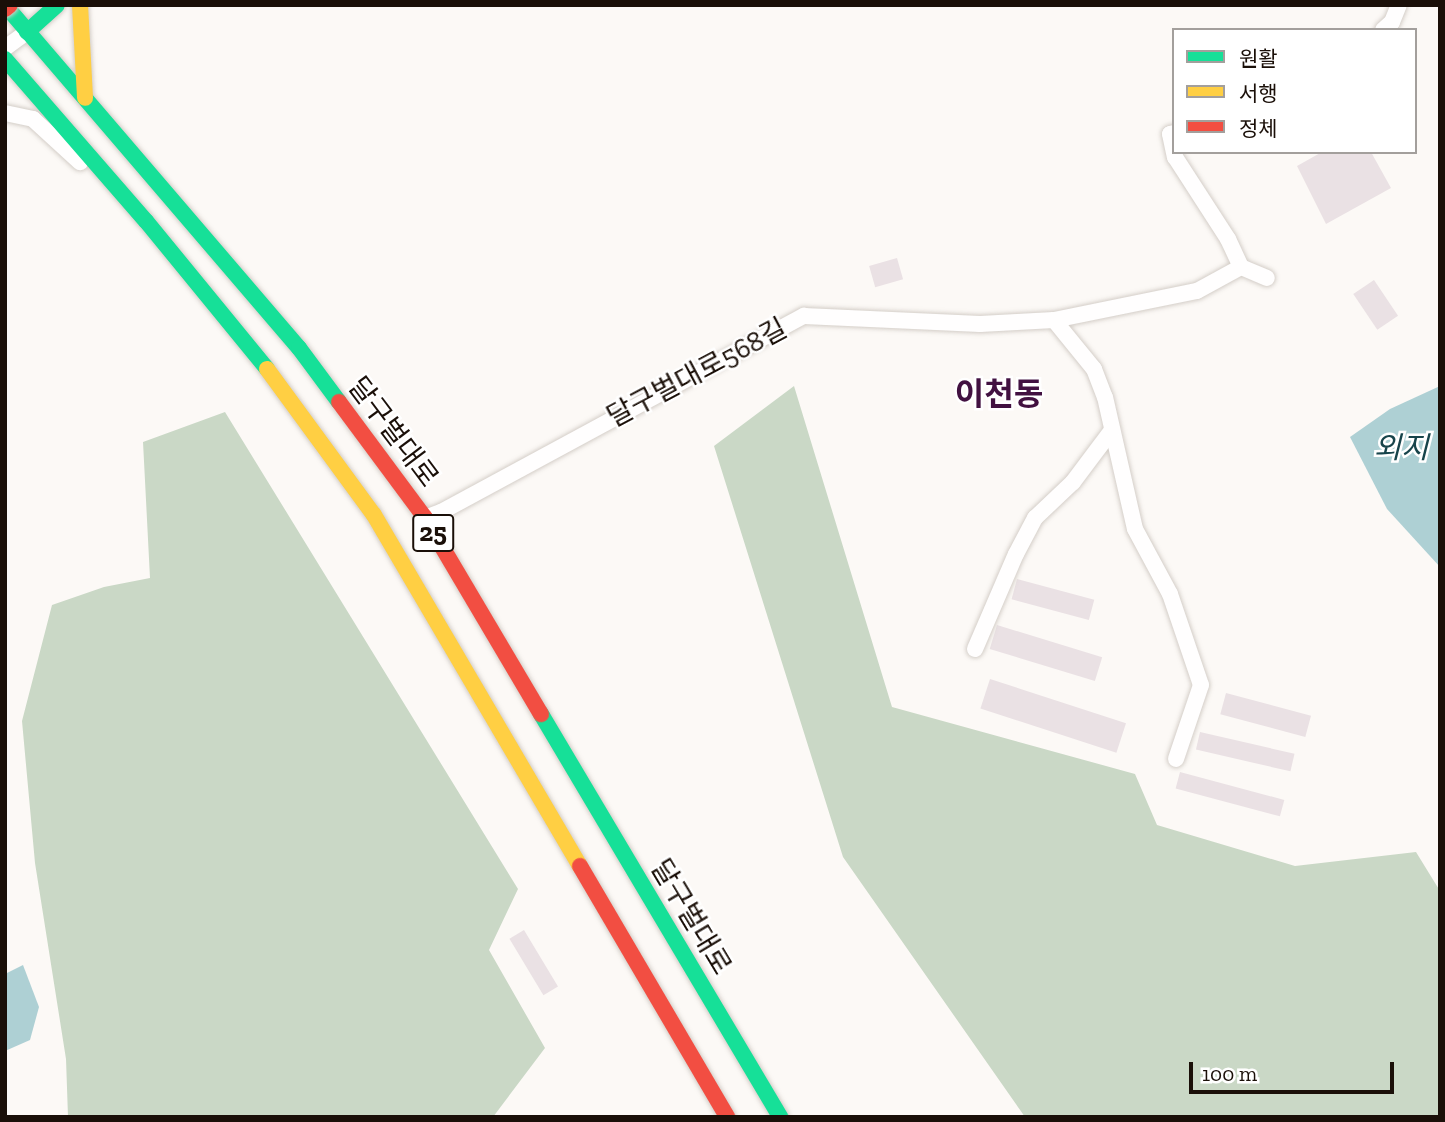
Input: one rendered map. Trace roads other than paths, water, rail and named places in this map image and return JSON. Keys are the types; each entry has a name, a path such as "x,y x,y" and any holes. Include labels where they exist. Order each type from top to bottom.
{"main road":[{"path":"27,32 57,5"},
{"path":"80,5 85,98"},
{"name":"달구벌대로","path":"7,7 299,348 425,518 780,1117"},
{"name":"25","path":"5,59 146,221 269,371 373,515 727,1117"}],"street":[{"path":"1385,28 1392,22 1399,5"},
{"path":"5,48 27,32"},
{"path":"5,113 33,119 146,221"},
{"path":"1174,154 1228,239 1241,267 1267,278"},
{"name":"달구벌대로568길","path":"425,518 441,512 804,316 980,324 1054,320 1197,291 1241,267"},
{"path":"1054,320 1094,369 1105,397 1135,529 1170,594 1201,685 1176,760"},
{"path":"975,649 1016,554 1035,518 1073,482 1112,430"}],"water":[{"name":"외지","path":"1440,386 1440,567 1387,509 1350,437 1390,409"},
{"path":"23,965 39,1007 30,1040 5,1051 5,974"}],"district":[{"name":"이천동","path":"999,394"}]}
